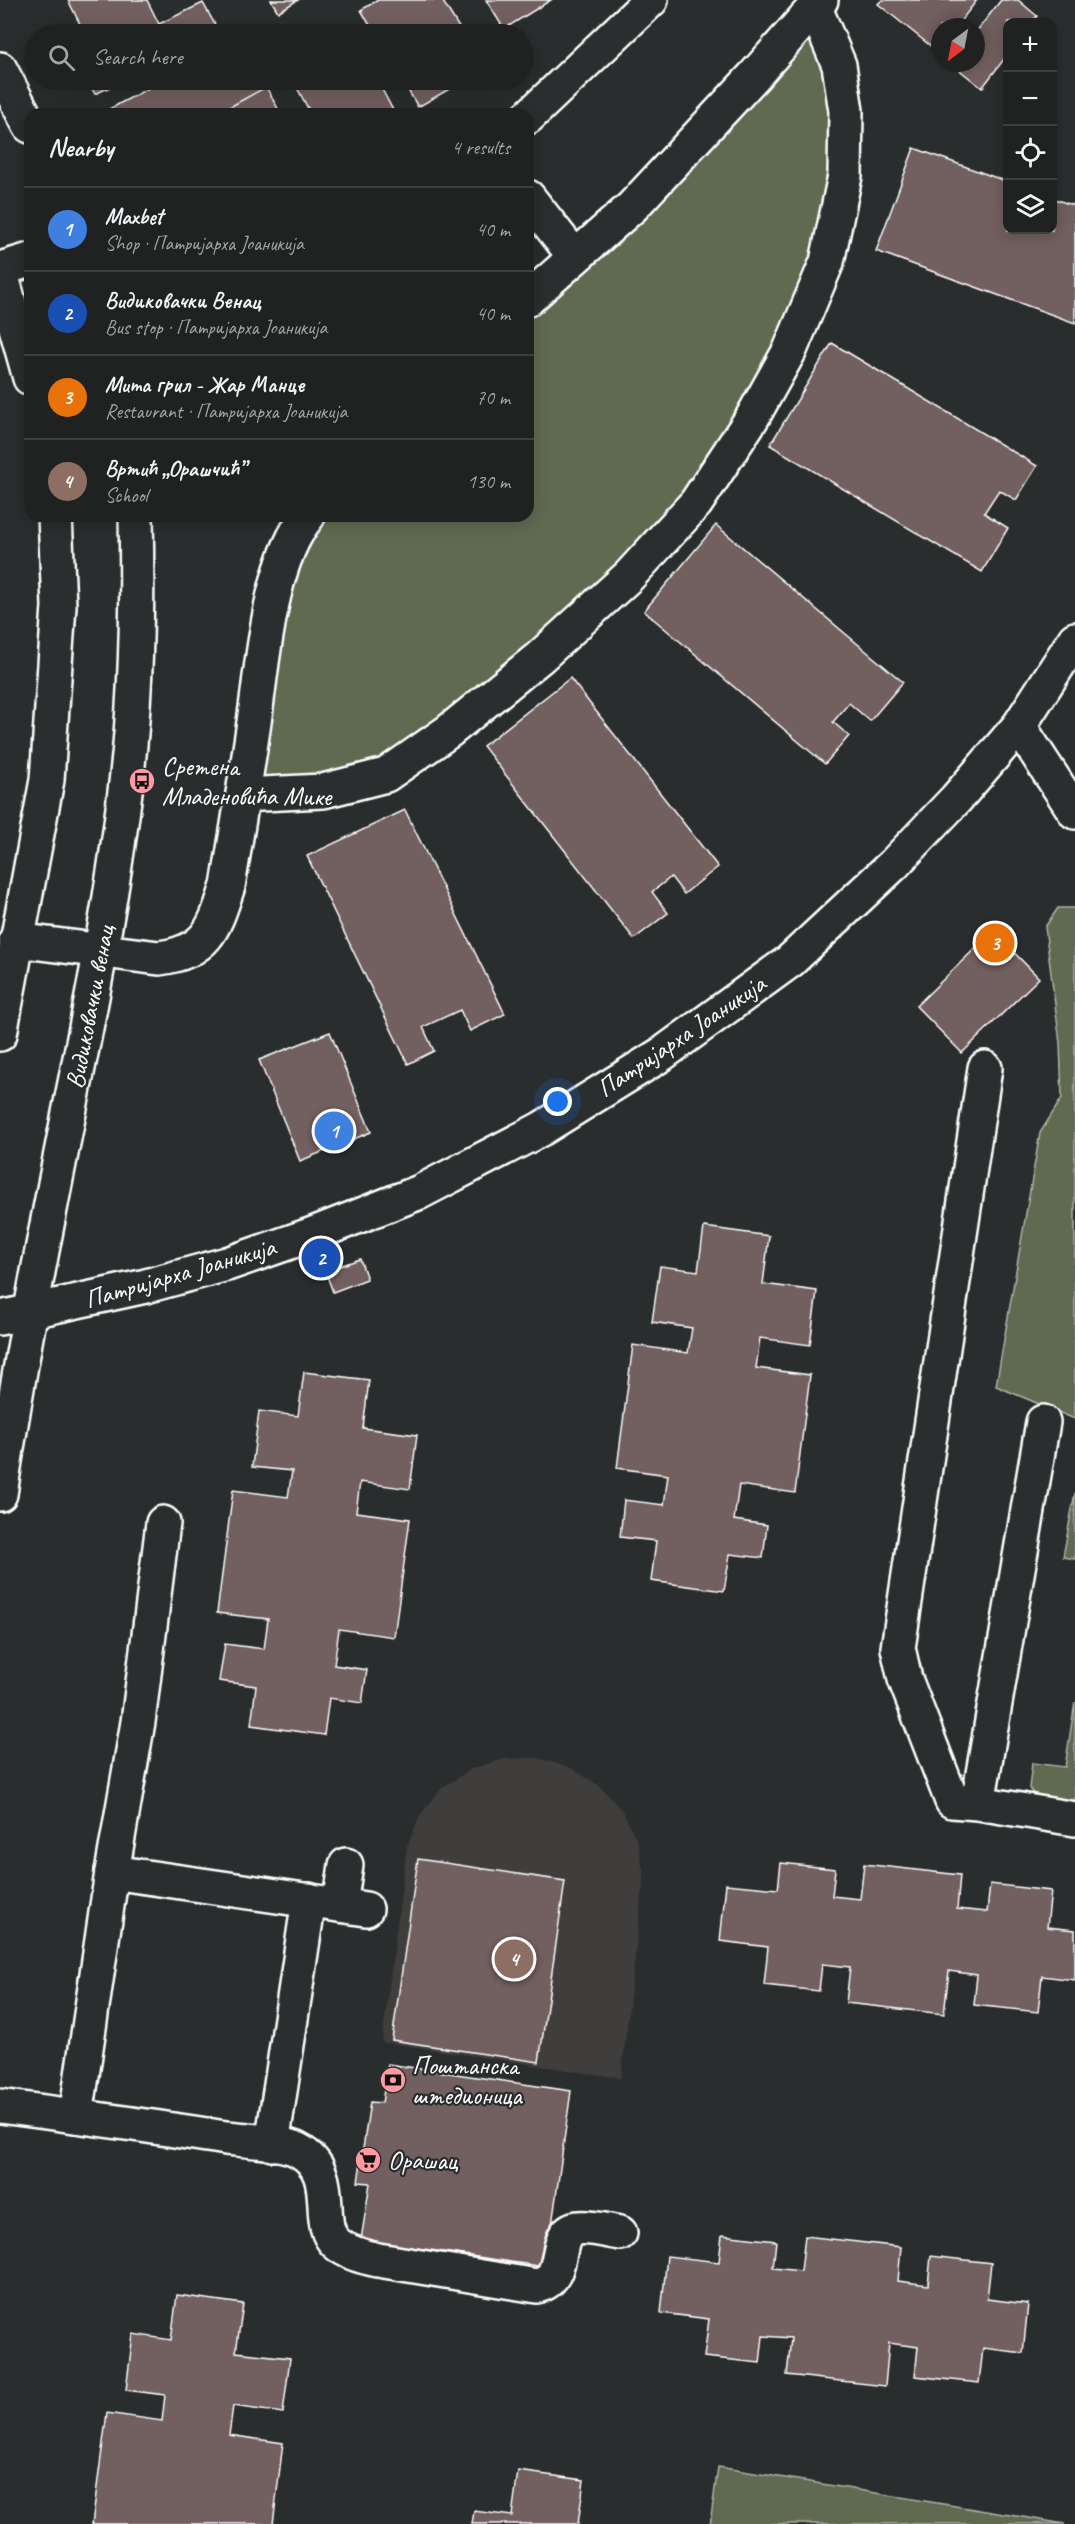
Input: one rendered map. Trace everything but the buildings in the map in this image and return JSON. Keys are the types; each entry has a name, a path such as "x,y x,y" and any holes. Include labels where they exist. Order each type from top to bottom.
{"street":[{"path":"534,111 651,0"},
{"path":"243,795 323,791 387,775 449,731 540,657 629,576 696,503 752,418 790,350 827,262 846,176 846,111 839,65 818,4 632,207 534,294"},
{"path":"0,69 24,115"},
{"path":"534,204 575,257"},
{"path":"24,262 0,269 24,356"},
{"path":"0,1034 47,780 59,606 55,522"},
{"name":"Видиковачки венац","path":"0,1494 15,1316 101,951 112,891 128,773 135,681 136,522"},
{"path":"16,940 159,958 181,955 196,948 218,915 228,886 268,627 278,581 298,529 303,522"},
{"name":"Патријарха Јоаникија","path":"15,1316 227,1264 313,1234 420,1192 541,1129 662,1053 790,961 894,864 956,799 1019,726 1075,639"},
{"path":"1019,726 1075,812"},
{"path":"986,1068 898,1648 904,1679 952,1801 1075,1819"},
{"path":"978,1803 1043,1422"},
{"path":"76,2116 112,1872 138,1722 163,1523"},
{"path":"272,2144 339,1904 346,1865"},
{"path":"112,1872 339,1904"},
{"path":"0,2106 272,2144 298,2150 316,2166 325,2196 328,2232 334,2241 343,2247 369,2258 537,2286 549,2282 555,2274 564,2237 570,2231 586,2228 620,2233"}],"shaded area":[{"path":"538,1758 571,1768 600,1786 623,1812 638,1843 644,1876 621,2078 382,2042 407,1846 421,1814 442,1788 471,1769 504,1759"}],"green space":[{"path":"815,8 839,65 827,262 696,503 386,775 243,795 307,522 534,522 534,296"},
{"path":"1058,908 1075,908 1075,1419 996,1386 1040,1133 1062,1098 1060,1043 1045,927"},
{"path":"1075,1493 1075,1559 1063,1557"},
{"path":"1075,1702 1075,1804 1036,1797 1029,1788 1032,1763 1065,1767"},
{"path":"718,2467 1065,2524 710,2524"}],"place":[{"name":"Сретена Младеновића Мике","path":"142,781"},
{"name":"Мита грил - Жар Манце","path":"995,943"},
{"name":"Maxbet","path":"334,1131"},
{"name":"Видиковачки Венац","path":"321,1258"},
{"name":"Вртић „Орашчић”","path":"514,1959"},
{"name":"Поштанска штедионица","path":"393,2080"},
{"name":"Орашац","path":"368,2160"}]}
